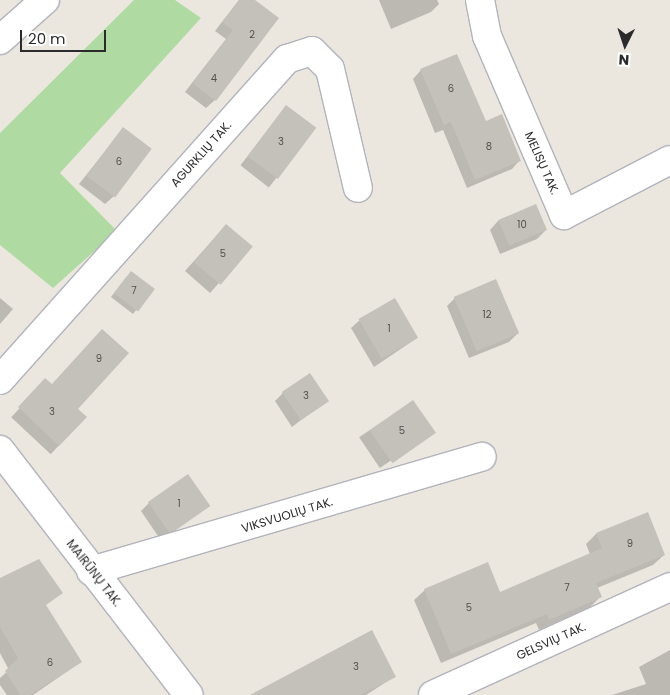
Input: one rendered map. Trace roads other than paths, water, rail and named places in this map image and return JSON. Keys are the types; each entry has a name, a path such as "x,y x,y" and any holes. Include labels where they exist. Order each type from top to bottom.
{"street":[{"path":"0,40 45,0"},
{"name":"MELISŲ TAK.","path":"480,0 487,36 564,215 670,160"},
{"name":"AGURKLIŲ TAK.","path":"0,380 287,58 312,51 330,69 358,188"},
{"name":"MAIRŪNŲ TAK.","path":"0,450 91,571 189,695"},
{"name":"VIKSVUOLIŲ TAK.","path":"91,571 482,457"},
{"name":"GELSVIŲ TAK.","path":"433,695 670,587"}]}
